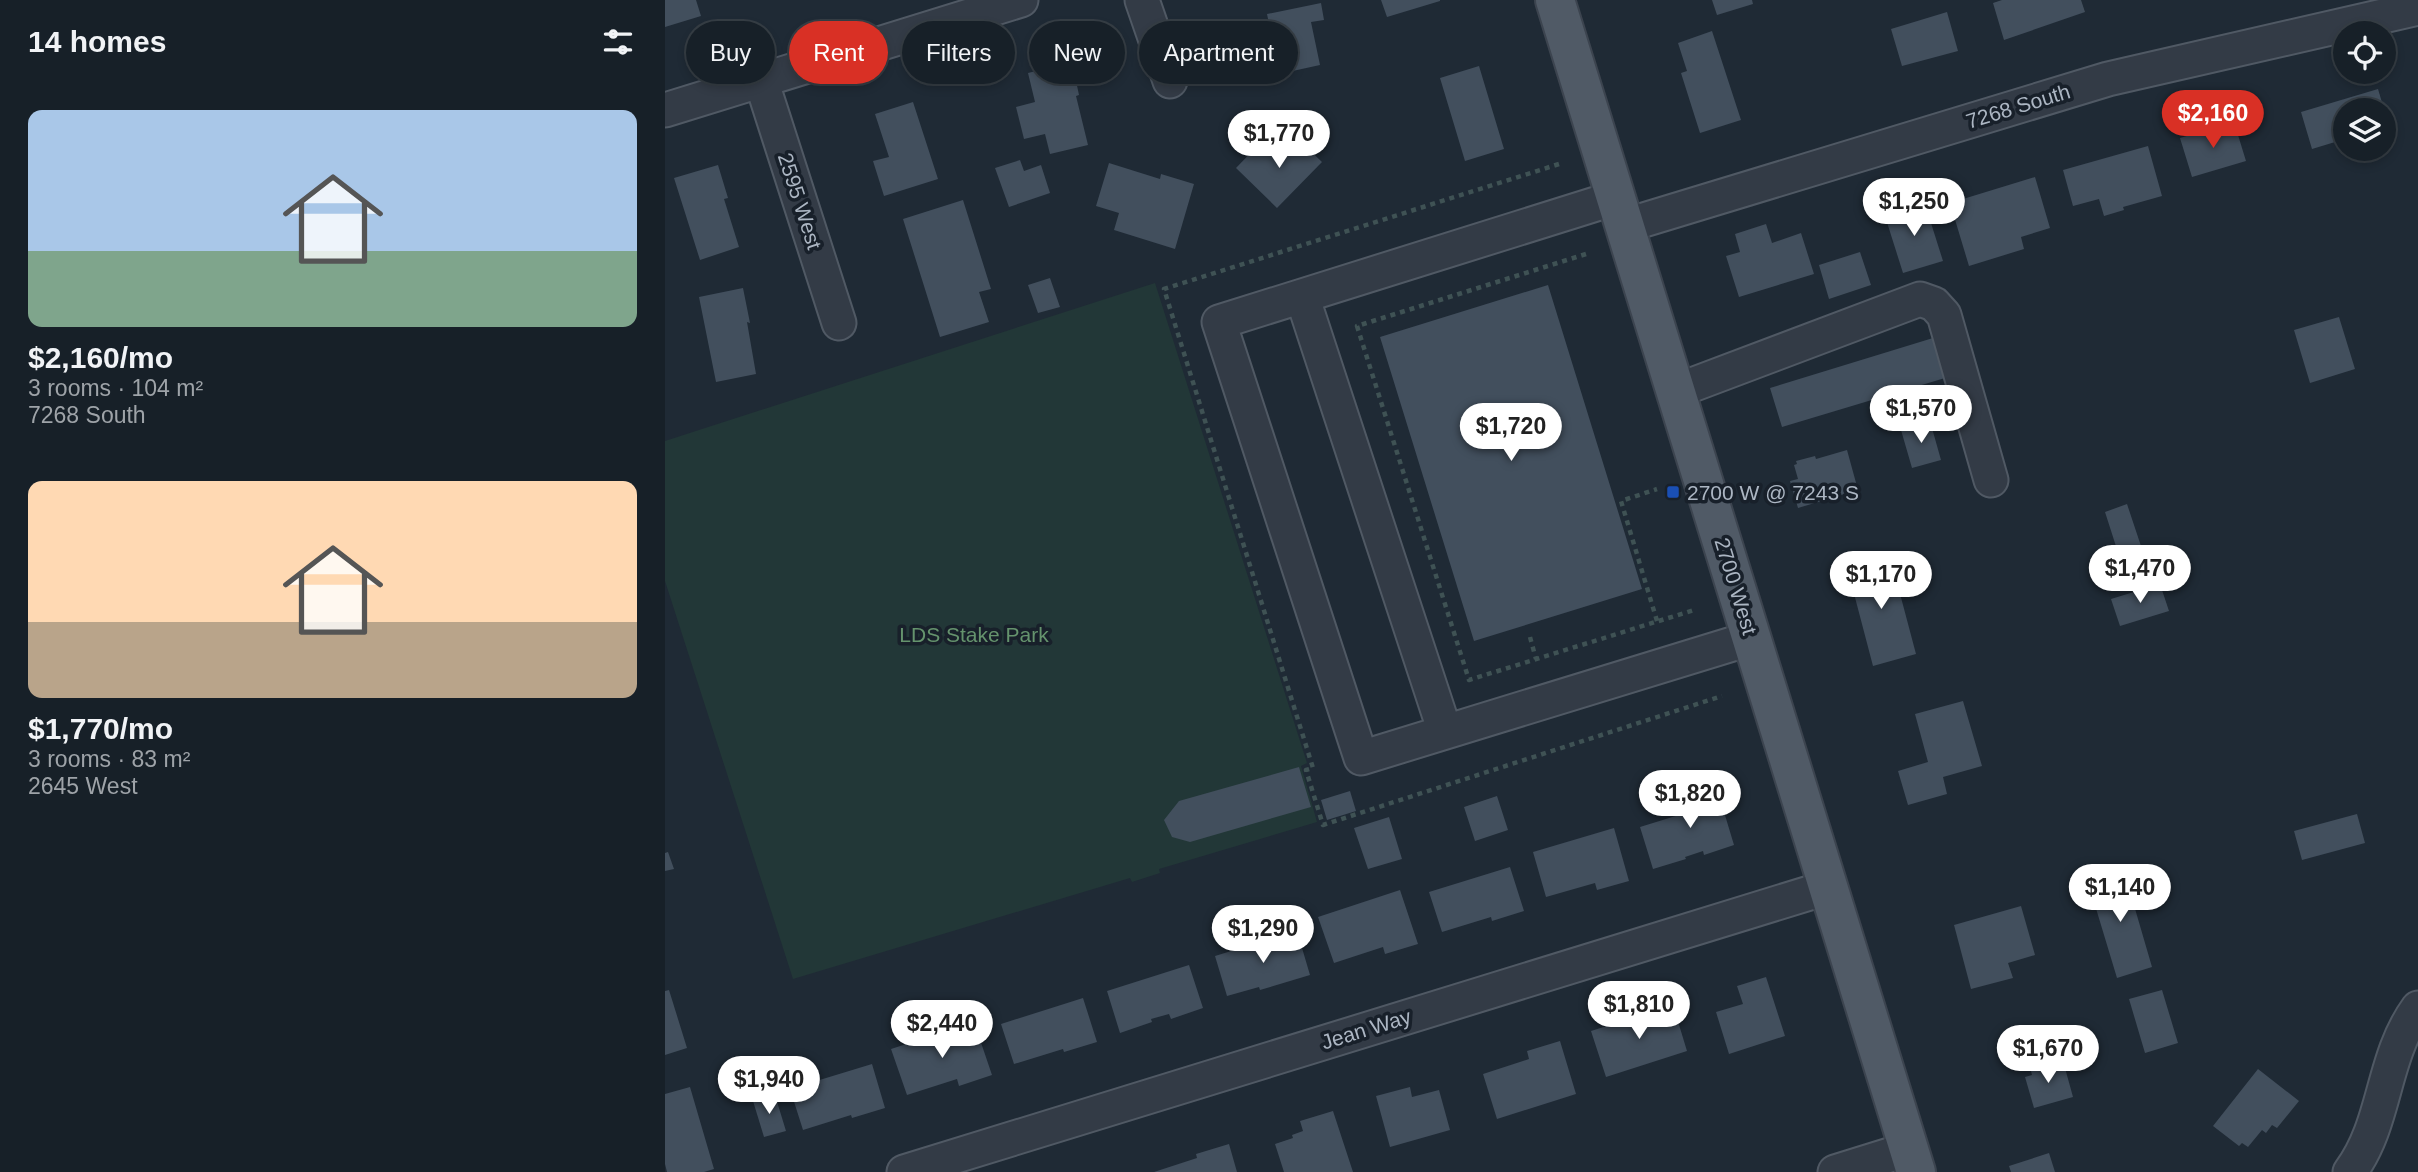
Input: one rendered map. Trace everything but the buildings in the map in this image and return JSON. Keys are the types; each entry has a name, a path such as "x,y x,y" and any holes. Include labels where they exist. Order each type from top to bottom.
{"main road":[{"name":"2700 West","path":"1555,0 1912,1161"}],"street":[{"path":"775,75 975,7 1021,0"},
{"path":"1142,0 1149,21"},
{"name":"7268 South","path":"1445,732 1361,758 1219,322 1302,296 2108,79 2418,8"},
{"path":"665,110 748,84"},
{"name":"2595 West","path":"762,84 839,323"},
{"path":"1302,296 1445,732 1752,638"},
{"path":"1676,391 1920,299 1934,304 1944,315 1991,480"},
{"name":"Jean Way","path":"904,1172 1829,887"},
{"path":"2350,1172 2374,1130 2391,1061 2409,1020 2418,1008"},
{"path":"1835,1172 1912,1161"}],"path":[{"path":"1585,254 1357,326 1469,680 1694,610"},
{"path":"1657,489 1621,501 1657,621"},
{"path":"1530,637 1536,659"}],"green space":[{"name":"LDS Stake Park","path":"1155,283 1307,763 1301,766 1317,822 1159,869 1160,873 1132,882 1130,878 793,979 665,581 665,441"}],"place":[{"name":"2700 W @ 7243 S","path":"1673,492"}]}
